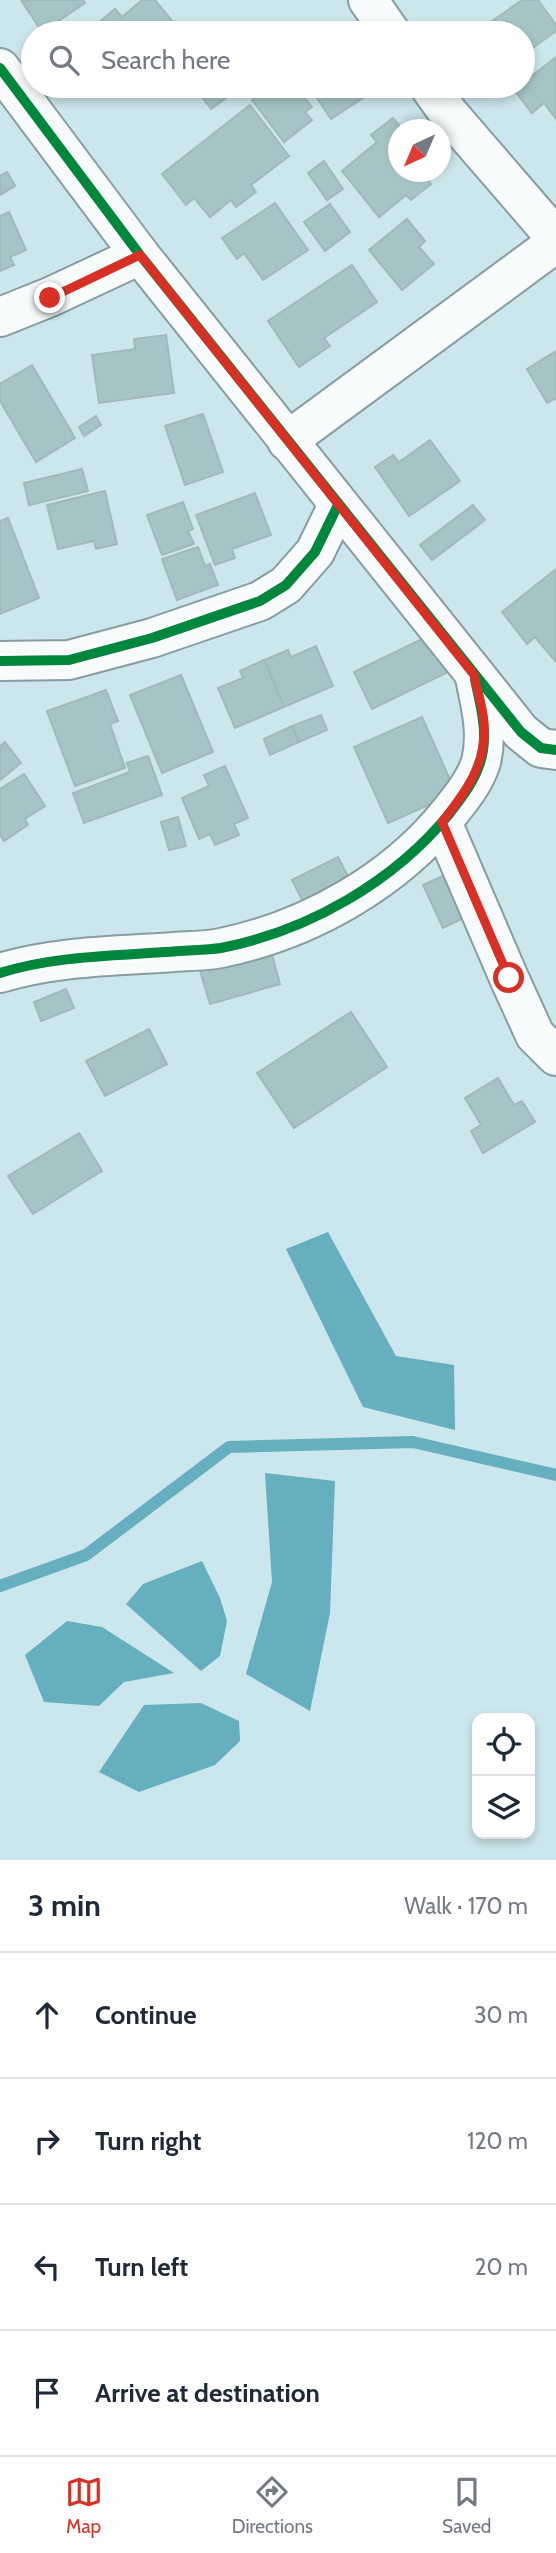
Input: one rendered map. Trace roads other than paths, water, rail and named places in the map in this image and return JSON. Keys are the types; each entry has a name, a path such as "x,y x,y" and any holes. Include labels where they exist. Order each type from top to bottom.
{"street":[{"path":"368,0 383,21"},
{"path":"0,68 21,96"},
{"path":"22,98 140,255 474,675 521,732 541,748 556,750"},
{"path":"438,98 556,238"},
{"path":"287,440 556,243"},
{"path":"0,317 50,298 140,255"},
{"path":"0,661 69,660 152,638 260,601 286,585 315,552 338,505"},
{"path":"0,973 19,967 79,958 220,948 267,935 308,919 372,884 414,851 442,822 467,790 481,762 484,723 474,675"},
{"path":"442,822 535,1035 556,1056"}],"water":[{"path":"328,1232 396,1356 454,1365 455,1430 363,1407 286,1249"},
{"path":"265,1473 335,1481 330,1613 310,1711 246,1674 272,1582"},
{"path":"202,1561 220,1598 227,1621 220,1656 201,1671 126,1604 143,1584"},
{"path":"67,1621 102,1627 174,1673 124,1682 99,1706 44,1702 25,1655"},
{"path":"201,1703 239,1721 240,1741 215,1765 139,1792 99,1772 144,1705"}],"waterway":[{"path":"0,1586 86,1555 229,1447 413,1442 556,1475"}]}
